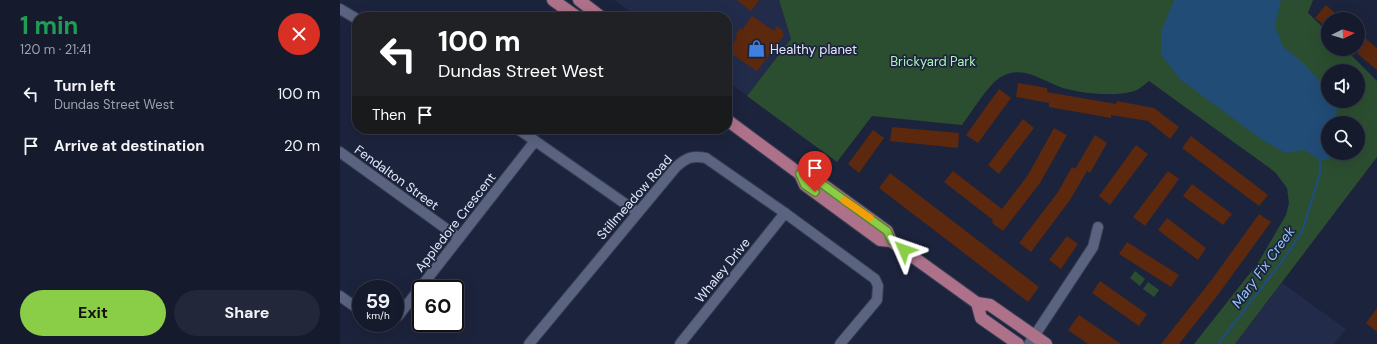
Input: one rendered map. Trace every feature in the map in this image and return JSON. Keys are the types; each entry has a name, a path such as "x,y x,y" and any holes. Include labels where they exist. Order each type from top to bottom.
{"main road":[{"path":"553,0 570,12"},
{"path":"579,0 595,12"},
{"path":"732,124 800,174 805,185 880,240 892,241 977,303 990,305 1032,340 1046,344"},
{"path":"977,303 981,318 1018,344"}],"street":[{"path":"340,9 352,16"},
{"path":"525,134 637,212"},
{"name":"Appledore Crescent","path":"404,309 534,140"},
{"name":"Fendalton Street","path":"340,152 459,238"},
{"name":"Stillmeadow Road","path":"529,344 637,212 676,167 685,158 696,156 706,158 785,213 875,279 878,286 877,300 840,344"},
{"name":"Whaley Drive","path":"680,344 785,213"},
{"path":"1032,340 1093,247 1098,227"},
{"path":"340,296 352,305"}],"shaded area":[{"path":"614,0 779,0 791,39 747,96 732,85 732,12 631,12"},
{"path":"1174,0 1281,0 1275,26 1283,47 1299,59 1321,82 1321,108 1337,108 1336,116 1321,116 1321,160 1304,150 1285,153 1261,139 1181,80 1161,55 1161,32"},
{"path":"1282,283 1346,329 1334,344 1235,344"}],"green space":[{"name":"Brickyard Park","path":"779,0 1313,0 1308,13 1321,25 1321,56 1352,56 1360,64 1321,64 1321,108 1365,108 1365,69 1377,81 1377,157 1235,344 1194,344 1258,263 1286,215 1289,203 1287,188 1275,172 1149,81 1139,89 1130,92 1121,94 1102,94 1067,89 1025,73 1016,72 1007,74 998,79 984,94 962,125 872,116 837,162 747,96 791,39"},
{"path":"1135,271 1145,279 1140,286 1130,278"},
{"path":"1148,282 1159,290 1154,297 1143,289"}],"building":[{"path":"737,0 759,0 751,11"},
{"path":"1326,5 1334,12 1321,12 1321,23 1315,18"},
{"path":"752,16 774,31 777,26 782,30 784,35 757,71 732,54 732,44 737,38 735,36 740,28 742,30"},
{"path":"1365,38 1377,48 1377,70 1360,56 1365,56"},
{"path":"1018,83 1047,88 1047,92 1116,104 1117,101 1154,108 1179,127 1170,139 1148,121 1111,115 1111,118 1049,107 1049,103 1016,97"},
{"path":"999,89 1011,98 978,143 966,135"},
{"path":"1023,119 1034,128 999,174 988,165"},
{"path":"892,127 959,133 958,148 890,141"},
{"path":"1054,128 1067,135 1040,183 1003,231 992,223 993,220 944,182 953,171 1002,209 1028,175"},
{"path":"873,130 884,138 859,173 848,164"},
{"path":"1095,135 1107,143 1090,173 1087,171 1070,200 1031,252 1019,243 1058,192 1072,167 1075,169"},
{"path":"1191,136 1268,195 1259,206 1182,148"},
{"path":"1136,145 1148,154 1110,205 1099,196"},
{"path":"1168,171 1179,179 1145,226 1133,217"},
{"path":"890,173 1039,287 1028,302 879,188"},
{"path":"1192,184 1232,214 1223,225 1183,196"},
{"path":"1259,214 1271,222 1217,296 1179,344 1161,344 1213,278"},
{"path":"1167,218 1206,248 1198,260 1158,230"},
{"path":"1067,236 1078,244 1061,269 1049,260"},
{"path":"1127,242 1179,275 1171,287 1119,254"},
{"path":"1100,281 1147,314 1139,326 1092,293"},
{"path":"1377,308 1377,332 1366,323"},
{"path":"1079,315 1121,344 1088,344 1068,330"}],"waterway":[{"name":"Mary Fix Creek","path":"1218,344 1283,260 1302,232 1320,173 1320,158"}],"slow traffic":[{"path":"844,200 870,218"}],"place":[{"name":"Healthy planet","path":"757,49"}],"route":[{"path":"815,192 805,185 800,174 811,176 887,231 892,241 904,250"}]}
